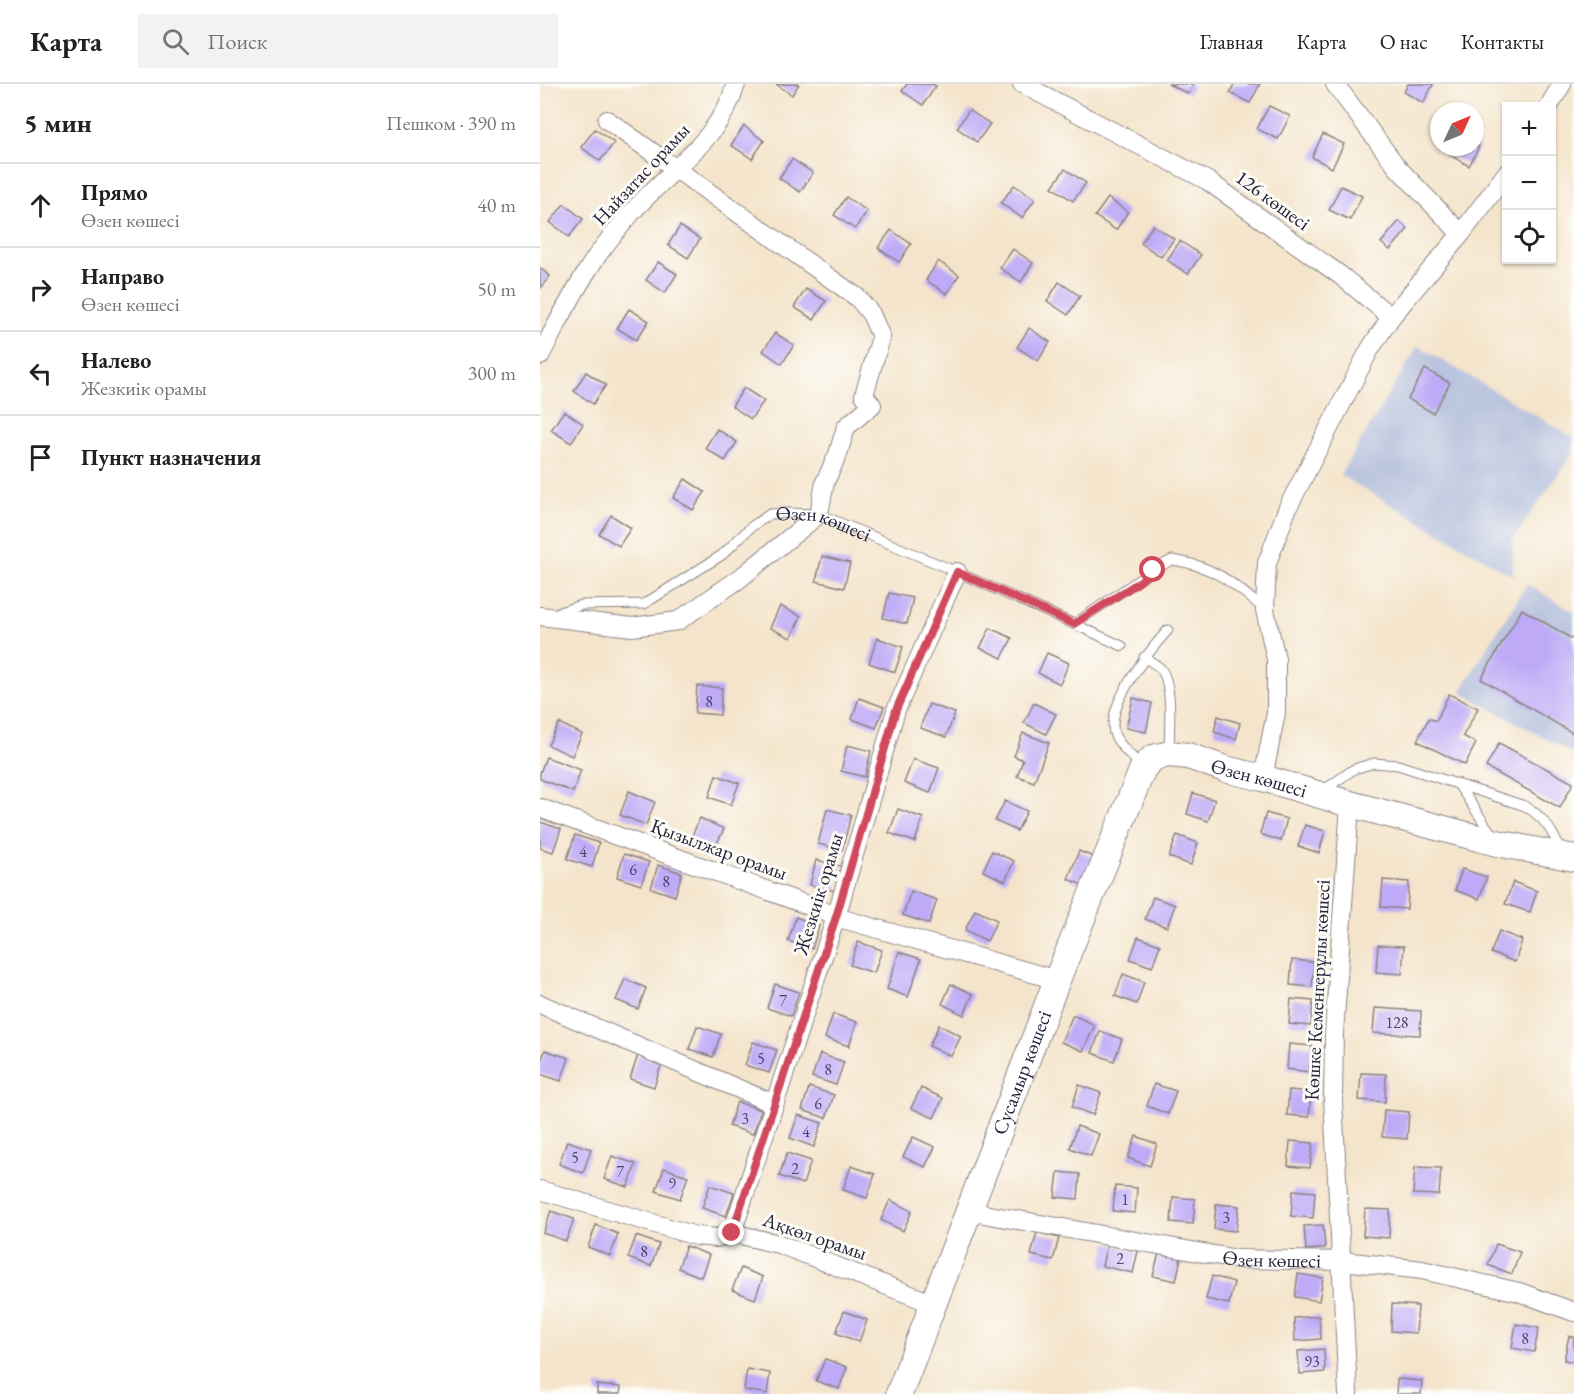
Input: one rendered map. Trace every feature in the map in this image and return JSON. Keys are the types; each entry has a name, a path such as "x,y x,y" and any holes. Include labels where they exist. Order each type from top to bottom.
{"main road":[{"name":"Өзен көшесі","path":"1155,760 1188,756 1225,769 1350,804 1497,843 1568,857"},
{"name":"Сусамыр көшесі","path":"899,1394 1057,980 1155,760"}],"street":[{"name":"Найзатас орамы","path":"540,356 589,267 629,215 722,119 736,84"},
{"name":"126 көшесі","path":"1022,84 1208,181 1340,275 1391,317"},
{"path":"1335,84 1397,168 1461,234"},
{"path":"1551,102 1562,84"},
{"path":"544,617 632,627 678,621 739,579 819,514 825,483 838,454 846,427 872,405 864,395 881,337 871,314 858,298 607,120"},
{"path":"1263,778 1276,712 1275,659 1264,610 1267,563 1288,507 1370,349 1391,317 1461,234 1502,179"},
{"name":"Жезкиік орамы","path":"732,1233 836,917 896,710 957,572"},
{"name":"Көшке Кеменгерұлы көшесі","path":"1348,1394 1333,1099 1334,1033 1350,804"},
{"name":"Қызылжар орамы","path":"540,808 836,917 1057,980"},
{"path":"540,1004 774,1104"},
{"name":"Ақкөл орамы","path":"540,1190 696,1236 717,1238 732,1233 779,1244 934,1304"},
{"name":"Өзен көшесі","path":"967,1211 1237,1258 1343,1262 1422,1270 1519,1292 1574,1312"}],"lane":[{"name":"Өзен көшесі","path":"544,617 581,605 644,604 722,555 751,527 770,514 819,514 957,572 1122,646"},
{"path":"1074,624 1139,582 1153,570 1172,560 1210,569 1234,584 1264,610"},
{"path":"1144,657 1160,667 1168,692 1155,760 1120,744 1112,725 1114,711 1144,657 1168,630"},
{"path":"1318,794 1354,768 1374,763 1398,765 1525,806 1537,813 1568,857"},
{"path":"1457,783 1497,843"}],"shaded area":[{"path":"1418,346 1574,438 1574,452 1513,539 1513,576 1340,475"},
{"path":"1527,584 1574,612 1574,754 1460,692"}],"building":[{"path":"776,84 799,84 792,95"},
{"path":"907,84 936,86 923,105 902,91"},
{"path":"1168,84 1194,84 1189,94"},
{"path":"1234,84 1260,84 1250,103 1230,93"},
{"path":"1408,84 1433,85 1423,103 1404,92"},
{"path":"1269,106 1290,116 1278,139 1257,129"},
{"path":"969,110 990,124 977,142 957,128"},
{"path":"744,126 764,141 752,159 731,145"},
{"path":"595,129 614,143 600,161 581,147"},
{"path":"1323,134 1344,144 1332,168 1312,157"},
{"path":"1452,156 1474,156 1469,166"},
{"path":"792,159 813,173 800,192 779,178"},
{"path":"1065,169 1086,183 1073,201 1052,187"},
{"path":"1014,185 1035,199 1022,218 1001,203"},
{"path":"1341,186 1362,196 1350,220 1329,210"},
{"path":"846,197 867,211 855,229 834,215"},
{"path":"1108,198 1128,212 1116,230 1095,216"},
{"path":"564,204 583,219 569,237 550,222"},
{"path":"1399,221 1408,229 1390,250 1381,243"},
{"path":"1153,225 1174,239 1161,257 1141,243"},
{"path":"680,226 700,239 688,258 668,245"},
{"path":"891,230 911,244 899,262 878,248"},
{"path":"1180,241 1201,255 1188,274 1167,260"},
{"path":"1013,249 1033,263 1021,282 1000,268"},
{"path":"938,261 959,275 947,294 926,280"},
{"path":"658,262 677,274 665,293 646,280"},
{"path":"540,268 550,276 540,289"},
{"path":"1059,282 1080,296 1068,315 1047,301"},
{"path":"806,289 826,301 814,320 794,307"},
{"path":"629,309 649,321 636,340 617,328"},
{"path":"1029,328 1050,342 1038,361 1017,347"},
{"path":"775,333 794,345 782,364 763,351"},
{"path":"1425,369 1450,383 1433,413 1408,399"},
{"path":"586,372 606,385 593,404 574,391"},
{"path":"744,388 764,401 751,419 732,406"},
{"path":"564,411 583,424 571,443 551,430"},
{"path":"717,429 737,442 725,461 705,448"},
{"path":"685,479 705,492 693,510 673,498"},
{"path":"611,515 631,528 619,546 599,534"},
{"path":"822,556 850,563 844,588 816,581"},
{"path":"889,593 913,598 907,624 883,618"},
{"path":"780,606 801,616 791,638 770,628"},
{"path":"1522,609 1574,640 1574,734 1481,679"},
{"path":"990,628 1012,638 1002,658 980,648"},
{"path":"877,638 903,647 895,672 869,663"},
{"path":"1047,653 1069,663 1060,684 1038,673"},
{"path":"697,686 722,688 720,715 695,713"},
{"path":"1449,694 1478,708 1463,736 1476,743 1465,765 1417,741 1429,718 1436,721"},
{"path":"859,698 884,707 876,728 852,719"},
{"path":"1133,698 1152,703 1146,732 1126,728"},
{"path":"1034,703 1056,714 1046,734 1024,723"},
{"path":"929,704 955,713 946,737 920,728"},
{"path":"1218,716 1240,723 1236,739 1214,732"},
{"path":"559,723 582,734 572,756 548,745"},
{"path":"1023,733 1049,743 1034,782 1017,776 1023,760 1014,756"},
{"path":"1499,743 1573,783 1560,808 1486,767"},
{"path":"847,745 871,751 865,777 841,771"},
{"path":"546,757 581,770 573,792 540,779"},
{"path":"913,759 939,768 930,793 904,783"},
{"path":"716,775 739,783 731,805 709,797"},
{"path":"629,791 655,802 646,825 620,815"},
{"path":"1193,793 1215,800 1208,821 1187,814"},
{"path":"1005,801 1027,811 1017,831 995,821"},
{"path":"827,809 851,815 842,850 818,844"},
{"path":"898,809 923,818 915,842 889,833"},
{"path":"1266,813 1287,819 1281,841 1260,834"},
{"path":"700,818 724,829 713,851 690,840"},
{"path":"540,822 561,829 553,852 540,848"},
{"path":"1305,825 1325,831 1319,853 1298,846"},
{"path":"575,835 599,843 592,867 567,859"},
{"path":"1177,835 1198,843 1191,865 1169,857"},
{"path":"992,851 1014,861 1005,881 983,871"},
{"path":"1079,851 1096,858 1085,886 1068,879"},
{"path":"624,854 649,862 641,885 617,877"},
{"path":"816,860 841,866 835,891 810,885"},
{"path":"658,865 682,873 675,896 651,888"},
{"path":"1462,869 1487,877 1479,899 1455,890"},
{"path":"1383,880 1409,882 1407,909 1381,907"},
{"path":"1513,882 1537,891 1530,912 1505,904"},
{"path":"911,891 937,900 929,924 903,915"},
{"path":"1153,897 1175,905 1167,927 1145,919"},
{"path":"975,910 997,920 987,941 965,930"},
{"path":"796,917 819,926 812,949 788,941"},
{"path":"1499,931 1522,940 1515,962 1491,953"},
{"path":"1138,937 1160,945 1152,967 1130,959"},
{"path":"858,942 882,950 874,973 850,965"},
{"path":"1378,945 1404,946 1402,974 1376,972"},
{"path":"899,952 921,959 908,997 887,989"},
{"path":"1292,960 1314,962 1312,987 1290,985"},
{"path":"1123,974 1144,982 1137,1004 1115,996"},
{"path":"625,979 646,988 638,1009 616,1000"},
{"path":"775,984 799,992 791,1016 767,1008"},
{"path":"951,984 973,994 964,1015 942,1004"},
{"path":"1291,999 1313,1001 1311,1026 1289,1024"},
{"path":"1375,1008 1421,1011 1420,1035 1373,1033"},
{"path":"833,1014 857,1022 849,1046 825,1038"},
{"path":"1073,1015 1095,1025 1083,1051 1061,1042"},
{"path":"939,1025 961,1036 951,1056 929,1046"},
{"path":"697,1026 721,1034 713,1057 689,1049"},
{"path":"1100,1031 1122,1039 1114,1061 1092,1053"},
{"path":"753,1042 777,1050 769,1073 745,1065"},
{"path":"1289,1044 1312,1046 1309,1072 1287,1069"},
{"path":"545,1050 569,1058 561,1081 540,1074 540,1065"},
{"path":"820,1054 844,1062 836,1085 812,1077"},
{"path":"638,1055 662,1063 654,1087 630,1079"},
{"path":"1361,1073 1386,1074 1385,1102 1359,1100"},
{"path":"1154,1084 1176,1091 1168,1114 1147,1106"},
{"path":"1079,1085 1101,1093 1093,1115 1072,1107"},
{"path":"809,1087 834,1095 826,1118 802,1110"},
{"path":"921,1088 943,1098 934,1118 911,1108"},
{"path":"1289,1090 1311,1092 1309,1117 1287,1115"},
{"path":"737,1102 761,1110 753,1134 729,1126"},
{"path":"1384,1110 1409,1112 1407,1139 1382,1137"},
{"path":"798,1115 822,1123 814,1147 790,1138"},
{"path":"1077,1126 1099,1134 1091,1156 1070,1148"},
{"path":"1136,1136 1157,1144 1150,1166 1128,1158"},
{"path":"913,1137 935,1147 925,1167 903,1157"},
{"path":"567,1141 591,1149 583,1173 559,1164"},
{"path":"1290,1141 1313,1143 1310,1168 1288,1166"},
{"path":"787,1153 811,1161 803,1184 779,1176"},
{"path":"612,1156 636,1164 628,1187 604,1179"},
{"path":"851,1166 875,1174 867,1198 843,1190"},
{"path":"1415,1167 1441,1168 1439,1195 1413,1194"},
{"path":"664,1168 688,1176 680,1199 656,1191"},
{"path":"1058,1172 1080,1174 1078,1199 1055,1197"},
{"path":"710,1185 734,1193 726,1216 702,1208"},
{"path":"1115,1186 1137,1188 1135,1213 1113,1211"},
{"path":"1293,1190 1315,1192 1313,1218 1291,1216"},
{"path":"1173,1197 1195,1199 1193,1224 1171,1222"},
{"path":"890,1200 912,1211 903,1231 881,1220"},
{"path":"1216,1204 1239,1206 1236,1231 1214,1229"},
{"path":"1365,1209 1390,1210 1389,1238 1363,1236"},
{"path":"551,1211 574,1219 566,1241 543,1233"},
{"path":"596,1225 618,1234 610,1256 588,1247"},
{"path":"1323,1225 1325,1248 1306,1250 1304,1226"},
{"path":"1037,1232 1059,1238 1053,1260 1031,1255"},
{"path":"636,1236 659,1244 651,1266 628,1258"},
{"path":"1107,1243 1138,1251 1133,1273 1102,1266"},
{"path":"1496,1244 1520,1252 1512,1274 1488,1265"},
{"path":"686,1246 709,1255 701,1277 678,1268"},
{"path":"1159,1253 1181,1258 1176,1281 1153,1276"},
{"path":"741,1268 763,1277 755,1299 732,1290"},
{"path":"1298,1274 1323,1278 1319,1301 1295,1297"},
{"path":"1212,1276 1234,1282 1229,1304 1206,1299"},
{"path":"1392,1304 1418,1306 1416,1333 1391,1331"},
{"path":"844,1311 867,1320 859,1342 836,1333"},
{"path":"1319,1316 1321,1339 1295,1341 1294,1318"},
{"path":"1516,1324 1539,1328 1534,1352 1512,1348"},
{"path":"1569,1336 1574,1337 1574,1362 1564,1360"},
{"path":"1324,1349 1325,1372 1300,1374 1298,1351"},
{"path":"825,1359 847,1367 839,1389 816,1381"},
{"path":"747,1369 770,1373 767,1394 744,1390"},
{"path":"1397,1379 1422,1381 1421,1394 1396,1394"},
{"path":"597,1385 621,1387 620,1394 597,1394"}],"route":[{"path":"732,1233 836,917 896,710 957,572 1074,624 1139,582 1153,570"}]}
